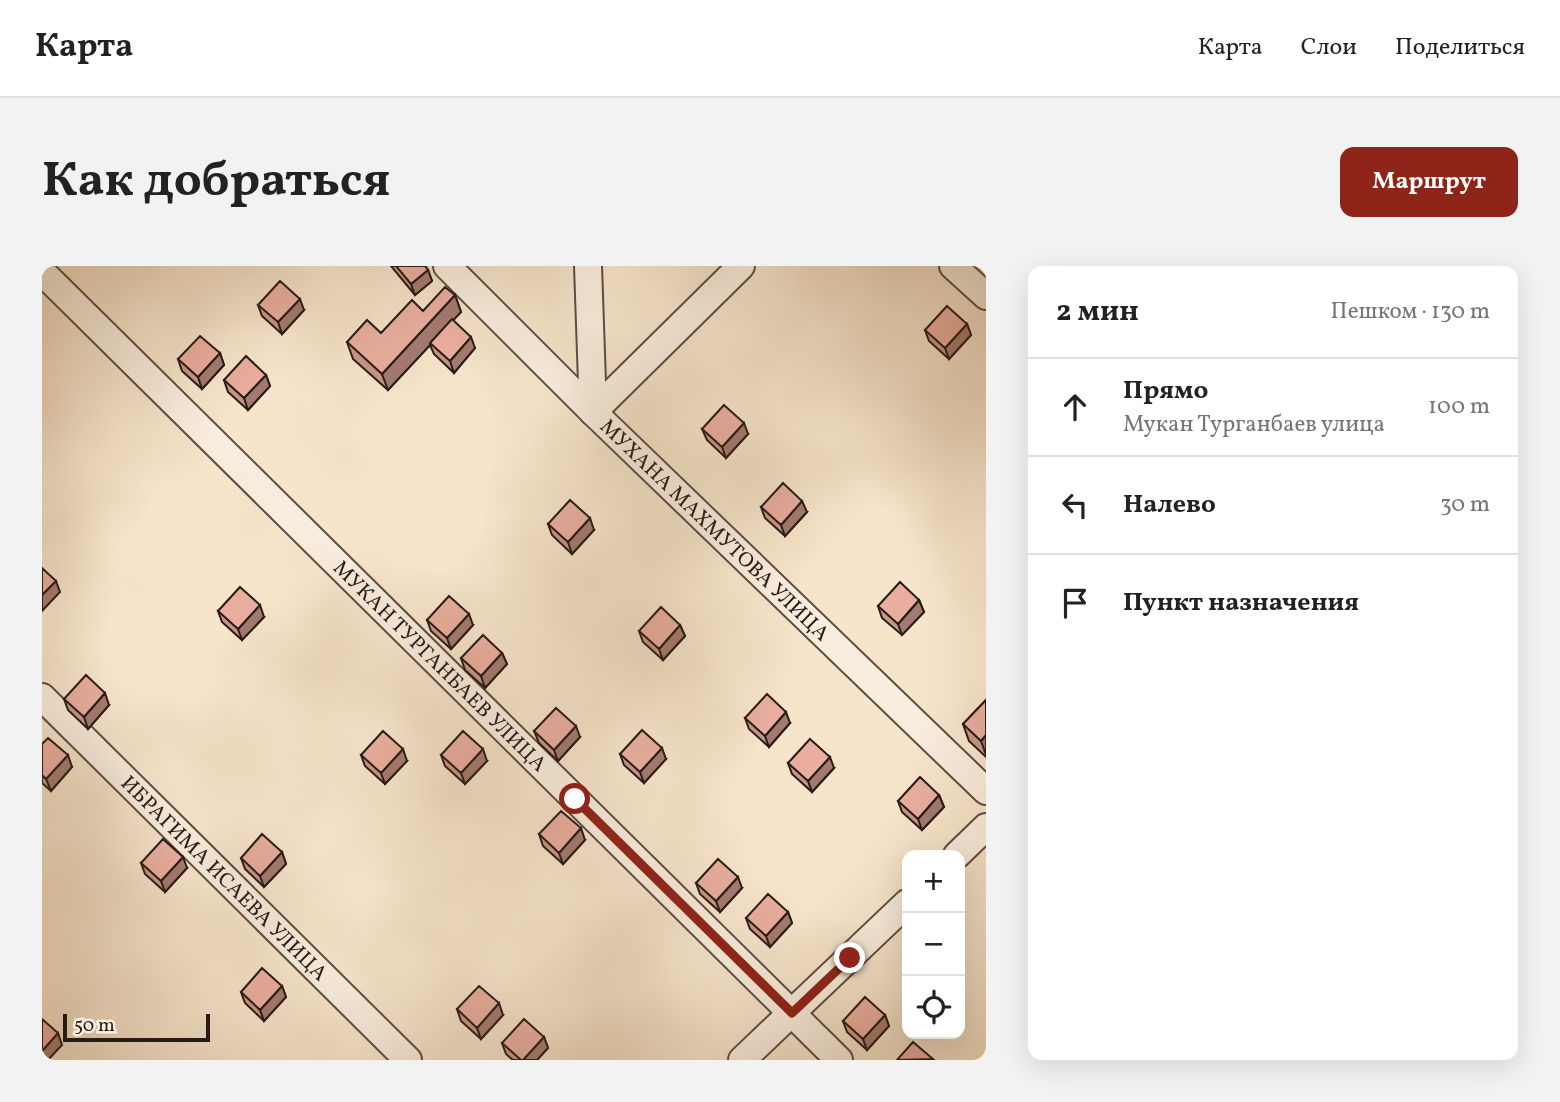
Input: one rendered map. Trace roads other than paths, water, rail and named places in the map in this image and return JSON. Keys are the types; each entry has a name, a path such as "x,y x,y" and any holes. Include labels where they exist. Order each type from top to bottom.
{"street":[{"name":"МУХАНА МАХМУТОВА УЛИЦА","path":"447,266 593,412 986,791"},
{"path":"588,266 593,412"},
{"path":"593,412 741,266"},
{"path":"953,266 986,296"},
{"name":"МУКАН ТУРГАНБАЕВ УЛИЦА","path":"42,272 839,1060"},
{"name":"ИБРАГИМА ИСАЕВА УЛИЦА","path":"42,697 408,1060"},
{"path":"962,850 986,827"},
{"path":"742,1060 902,908"}]}
